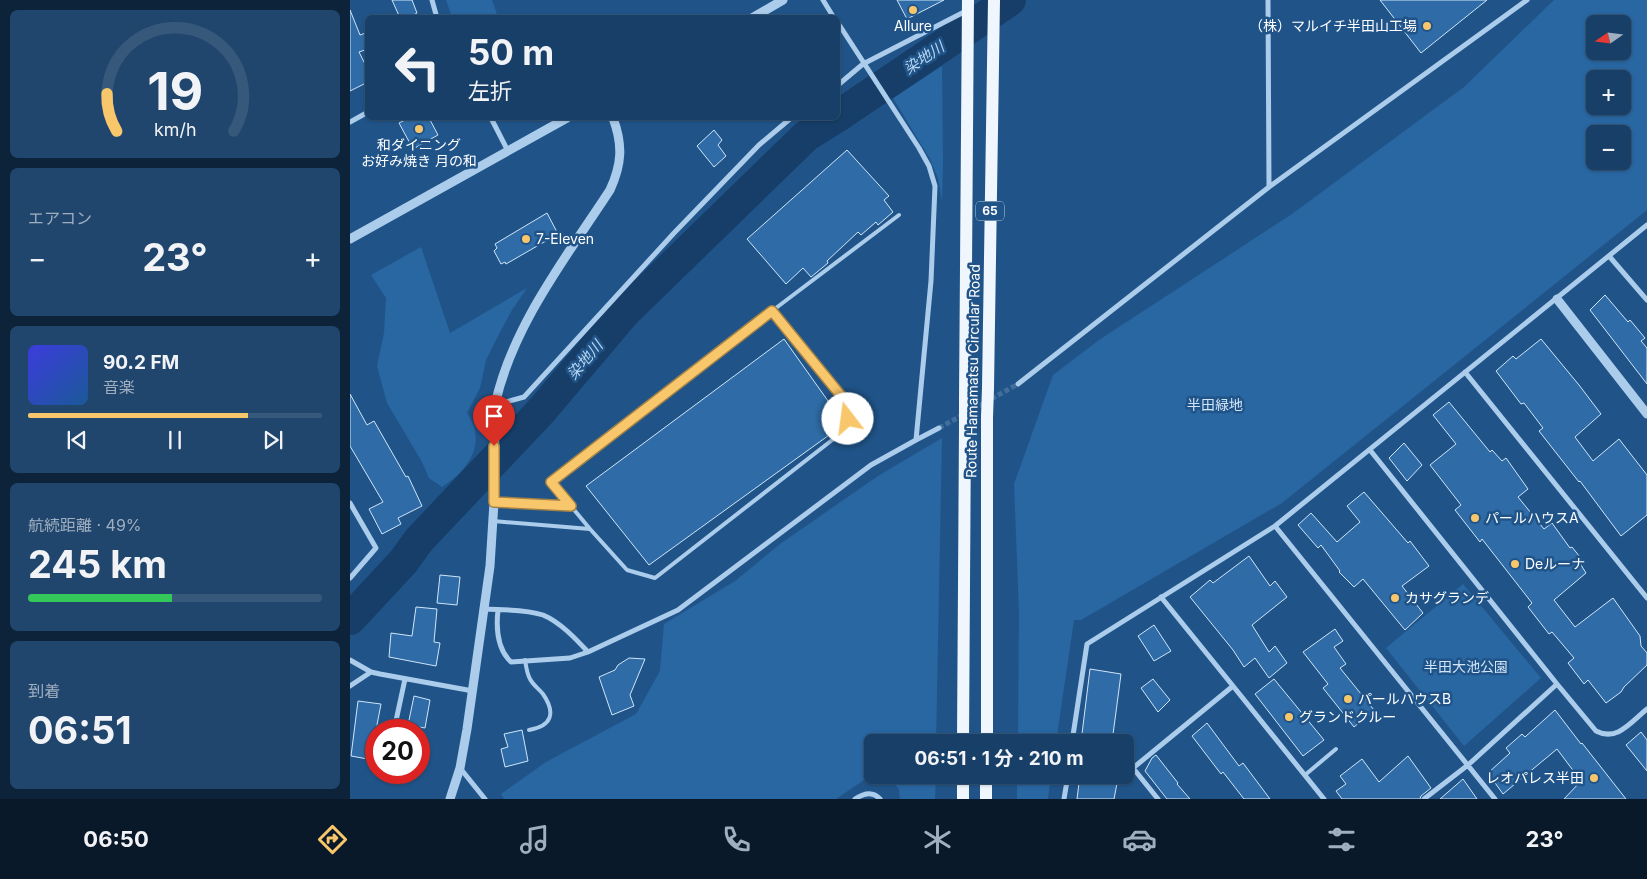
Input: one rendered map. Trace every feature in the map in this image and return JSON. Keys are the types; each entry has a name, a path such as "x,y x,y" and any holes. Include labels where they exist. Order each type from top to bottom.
{"main road":[{"name":"Route Hamamatsu Circular Road","path":"986,734 987,417 994,0"},
{"name":"Route Hamamatsu Circular Road","path":"963,734 968,5"},
{"path":"963,784 963,799"},
{"path":"986,784 986,799"}],"street":[{"path":"432,0 436,15"},
{"path":"757,15 783,0"},
{"path":"823,0 832,15"},
{"path":"1268,0 1269,187"},
{"path":"1018,384 1269,187 1528,0"},
{"path":"840,83 863,64 968,5"},
{"path":"840,26 927,162 935,186 931,281 916,440"},
{"path":"350,122 365,114"},
{"path":"491,120 508,151"},
{"path":"350,239 563,120"},
{"path":"450,799 460,768 490,566 494,521 495,405 507,363 521,334 551,280 610,190 620,164 618,131 614,120"},
{"path":"495,405 524,397 679,228 759,145 789,120"},
{"path":"1073,734 1086,644 1276,526 1647,225"},
{"path":"1610,256 1647,300"},
{"path":"1556,299 1647,414"},
{"path":"1465,372 1647,598"},
{"path":"498,610 496,629 505,656 511,662 570,658 588,652 678,610 871,464 939,428"},
{"path":"1370,450 1596,731 1611,735 1619,732 1647,709"},
{"path":"350,503 376,548 350,578"},
{"path":"1276,526 1495,799"},
{"path":"1161,598 1324,799"},
{"path":"484,609 523,611 543,615 570,632 588,652"},
{"path":"350,660 371,672 473,690"},
{"path":"350,686 371,672"},
{"path":"396,719 405,679"},
{"path":"1424,799 1468,764 1557,684"},
{"path":"1134,767 1233,686"},
{"path":"460,768 484,799"},
{"path":"1134,769 1158,799"},
{"path":"1064,799 1066,784"},
{"path":"856,799 867,794 874,794 880,799"}],"lane":[{"path":"772,311 851,408 845,430 655,578 627,570 551,482 772,311 899,215"},
{"path":"494,502 571,506"},
{"path":"494,521 590,528"},
{"path":"525,660 529,679 542,692 551,712 546,724 529,730"},
{"path":"1305,775 1336,750"}],"green space":[{"path":"446,0 492,0 497,15 451,15"},
{"name":"半田緑地","path":"1554,0 1647,0 1647,210 1282,503 1081,620 1074,620 1057,734 1018,734 1019,611 1014,484 1053,375 1099,340 1292,214 1464,87"},
{"path":"942,66 942,201 938,178 930,159 893,98"},
{"path":"421,247 450,333 527,288 512,310 486,360 480,388 467,413 476,435 472,455 460,472 442,487 429,478 422,462 387,403 377,366 384,333 386,298 371,275"},
{"path":"942,438 936,734 864,734 864,780 836,799 504,799 501,794 546,762 636,714 660,671 664,624 735,581 780,544 878,476"},
{"name":"半田大池公園","path":"1463,584 1541,678 1464,746 1386,648"},
{"path":"894,784 936,784 935,799 900,799 899,789"},
{"path":"1017,784 1050,784 1048,799 1017,799"}],"building":[{"path":"392,0 412,0 417,13 413,15 399,15"},
{"name":"Allure","path":"897,0 944,0 907,19"},
{"name":"（株）マルイチ半田山工場","path":"1380,0 1487,0 1421,53"},
{"path":"350,10 360,35 365,33 365,50 359,52 365,64 365,84 350,91"},
{"name":"和ダイニング お好み焼き 月の和","path":"405,120 430,120 438,135 413,149 399,123"},
{"path":"714,130 722,140 718,145 726,156 714,167 697,146"},
{"path":"847,150 889,196 884,200 893,212 878,225 876,222 861,235 858,232 827,261 828,263 811,277 803,268 786,284 747,239"},
{"name":"7-Eleven","path":"547,213 558,234 506,264 505,262 501,264 494,251 497,248 495,244"},
{"path":"1605,295 1628,322 1630,320 1645,338 1641,341 1647,348 1647,384 1590,310"},
{"path":"784,339 843,422 843,425 649,565 586,486"},
{"path":"1541,339 1601,414 1575,437 1593,461 1619,439 1647,475 1647,515 1621,536 1580,481 1539,431 1543,428 1524,403 1521,404 1496,371 1513,356 1516,359"},
{"path":"350,394 367,425 374,421 406,477 408,476 422,506 398,518 401,524 382,534 369,509 383,502 350,446"},
{"path":"1449,402 1490,452 1492,450 1502,461 1506,458 1528,489 1518,497 1544,529 1552,523 1570,548 1572,547 1584,562 1581,565 1586,573 1554,600 1575,627 1613,598 1640,636 1641,646 1647,653 1647,665 1621,692 1606,703 1588,680 1584,684 1568,663 1574,658 1552,632 1549,634 1528,607 1532,603 1482,539 1480,542 1455,510 1461,505 1430,465 1456,444 1433,415"},
{"path":"1404,443 1422,465 1407,481 1389,458"},
{"path":"1364,492 1408,543 1410,541 1429,566 1402,586 1423,613 1405,630 1363,579 1354,587 1339,572 1321,545 1318,548 1298,525 1311,513 1337,542 1360,522 1347,506"},
{"path":"1249,556 1270,586 1275,581 1287,597 1252,625 1269,652 1275,646 1287,663 1269,678 1255,658 1244,667 1233,650 1190,597 1210,580 1213,583"},
{"path":"440,575 460,577 457,605 437,603"},
{"path":"416,607 437,609 434,642 440,643 436,666 389,657 391,633 412,636"},
{"path":"1154,625 1171,651 1154,661 1138,636"},
{"path":"1335,629 1343,641 1334,647 1346,664 1340,668 1374,710 1354,727 1323,688 1328,684 1303,652"},
{"path":"629,658 645,659 630,695 634,706 612,715 599,677 615,670 618,665"},
{"path":"1090,669 1121,674 1113,734 1082,734"},
{"path":"1153,679 1170,700 1158,712 1141,688"},
{"name":"グランドクルー","path":"1274,679 1324,740 1303,756 1255,694"},
{"path":"414,696 430,700 427,719 409,719"},
{"path":"358,701 381,704 378,719 365,719 365,759 351,756"},
{"path":"1555,710 1626,799 1564,799 1581,781 1557,749 1503,794 1488,773 1510,753 1506,748 1522,734 1525,737"},
{"path":"1207,723 1239,766 1243,763 1270,799 1244,799 1223,772 1221,774 1192,736"},
{"path":"522,730 528,761 505,767 501,749 508,747 504,734"},
{"path":"1641,732 1647,740 1647,771 1626,745"},
{"path":"1156,755 1190,799 1167,799 1145,771 1152,758"},
{"path":"1408,756 1431,788 1420,799 1342,799 1336,791 1346,784 1340,776 1362,759 1379,782"},
{"path":"1463,779 1477,799 1440,799"},
{"path":"1079,784 1117,784 1114,799 1077,799"}],"waterway":[{"name":"染地川","path":"840,115 1010,0"},
{"name":"染地川","path":"350,619 403,562 419,540 542,410 625,312 806,136 832,120"}],"tunnel":[{"path":"939,428 1018,384"}],"place":[{"name":"Allure","path":"913,10"},
{"name":"（株）マルイチ半田山工場","path":"1427,26"},
{"name":"和ダイニング お好み焼き 月の和","path":"419,129"},
{"name":"7-Eleven","path":"526,239"},
{"name":"パールハウスA","path":"1475,518"},
{"name":"Deルーナ","path":"1515,564"},
{"name":"カサグランデ","path":"1395,598"},
{"name":"パールハウスB","path":"1348,699"},
{"name":"グランドクルー","path":"1289,717"},
{"name":"レオパレス半田","path":"1594,778"}],"route":[{"path":"494,446 494,502 571,506 551,482 772,311 851,408 848,419"}]}
